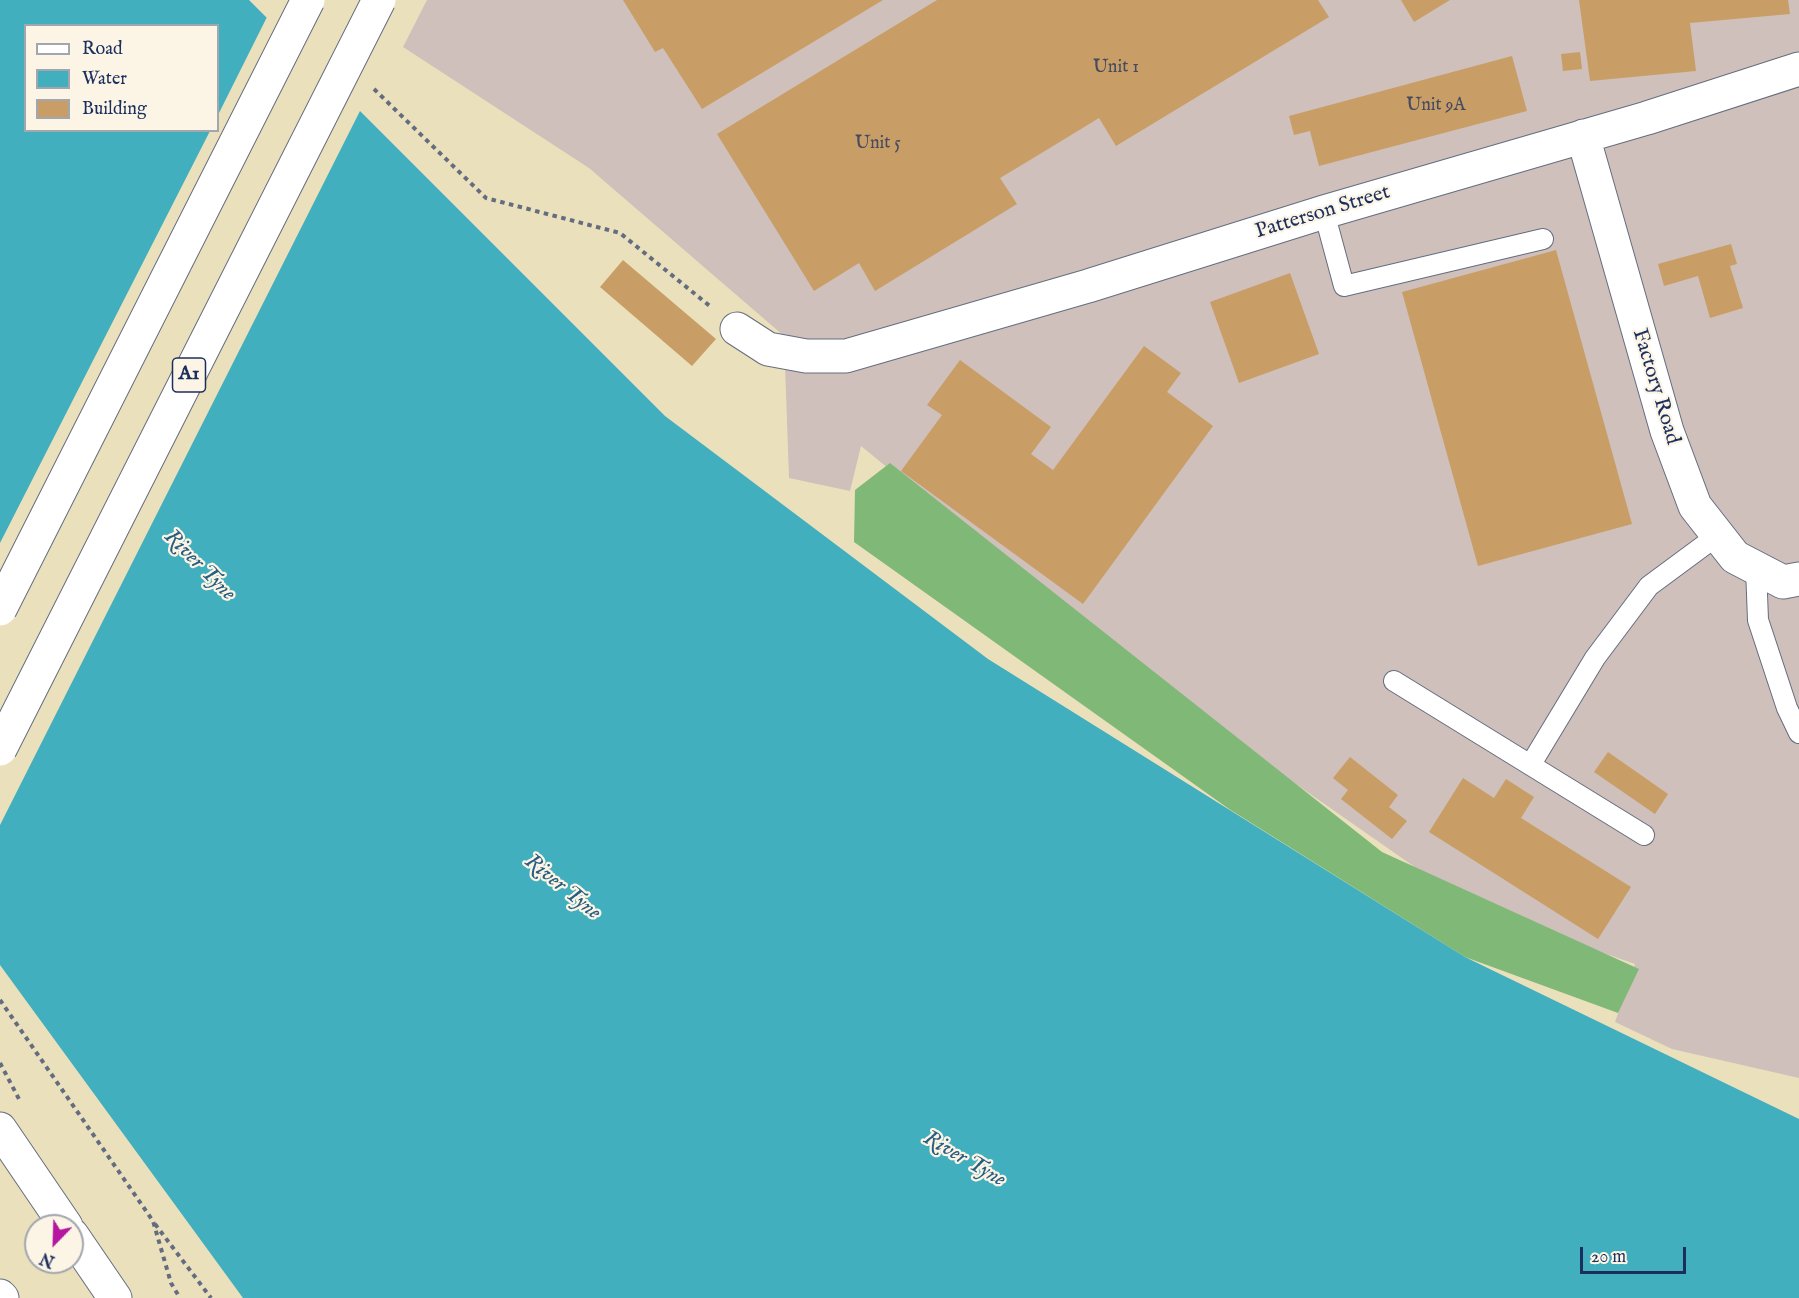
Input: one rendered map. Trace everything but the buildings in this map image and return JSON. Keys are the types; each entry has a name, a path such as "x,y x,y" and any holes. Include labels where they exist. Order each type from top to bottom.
{"main road":[{"path":"0,609 308,0"},
{"name":"A1","path":"0,750 378,0"},
{"name":"Patterson Street","path":"737,329 768,349 806,356 846,356 1088,286 1323,212 1583,136 1799,69"},
{"name":"Factory Road","path":"1583,136 1667,431 1695,507 1735,557 1783,582 1799,579"},
{"path":"0,1129 58,1214"},
{"path":"84,1253 115,1298"}],"lane":[{"path":"1323,212 1344,286 1543,239"},
{"path":"1531,764 1596,658 1649,586 1718,536"},
{"path":"1756,568 1758,620 1787,708 1799,733"},
{"path":"1394,681 1644,835"}],"path":[{"path":"372,87 486,198 620,233 737,329"},
{"path":"0,1000 153,1221 211,1298"},
{"path":"153,1221 171,1283 180,1298"}],"shaded area":[{"path":"427,0 1799,0 1799,1078 1672,1049 1615,1022 1635,964 1472,907 1154,685 861,446 850,491 789,478 784,336 589,168 403,47"}],"green space":[{"path":"890,463 1382,852 1639,969 1618,1013 1465,957 1229,809 854,542 855,490"}],"water":[{"name":"River Tyne","path":"0,0 249,0 665,416 988,659 1465,957 1799,1119 1799,1298 243,1298 0,965"}],"pier":[{"path":"268,15 361,109 0,825 0,543 209,132 219,132 219,113"}]}
